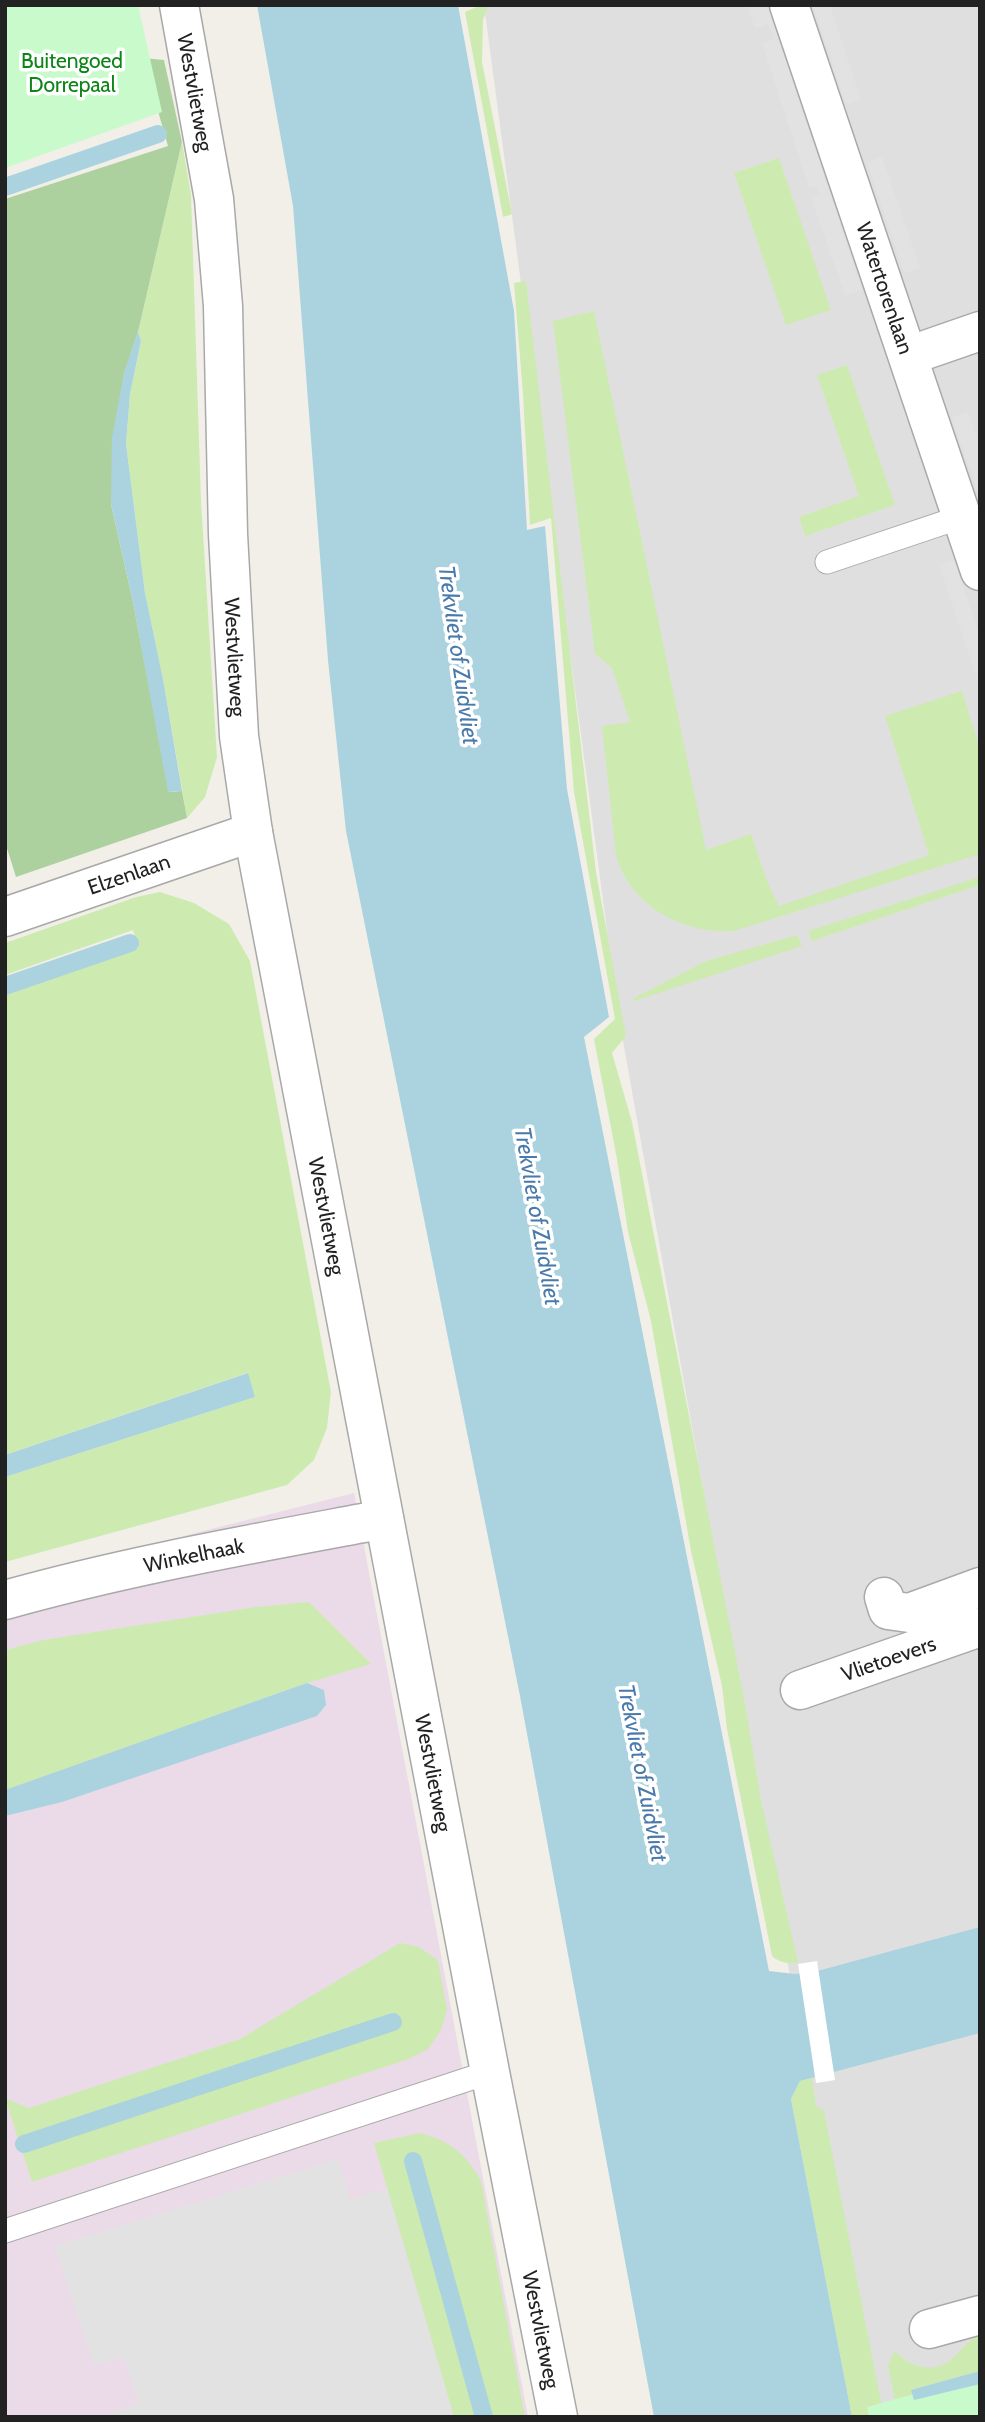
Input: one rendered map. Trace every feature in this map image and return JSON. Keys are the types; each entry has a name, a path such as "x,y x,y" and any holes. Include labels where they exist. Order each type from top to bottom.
{"street":[{"name":"Westvlietweg","path":"179,5 214,199 223,306 228,534 239,736 253,832 558,2417"},
{"name":"Watertorenlaan","path":"789,5 980,572"},
{"path":"908,356 980,331"},
{"name":"Elzenlaan","path":"5,917 253,832"},
{"name":"Winkelhaak","path":"5,1600 95,1577 384,1519"},
{"path":"884,1597 888,1610 909,1612 980,1587"},
{"name":"Vlietoevers","path":"800,1689 980,1627"},
{"path":"929,2329 980,2315"}],"lane":[{"path":"827,562 961,517"},
{"path":"5,2231 490,2072"}],"shaded area":[{"path":"484,5 980,5 980,2417 867,2407 618,1013"},
{"path":"747,5 767,5 862,290 845,295 811,197 819,194 817,185 809,187 762,44 774,39 768,24 755,28"},
{"path":"813,5 830,5 861,100 846,105"},
{"path":"882,157 920,268 904,273 867,162"},
{"path":"968,412 980,447 980,498 952,418"},
{"path":"954,560 980,636 980,687 939,565"},
{"path":"354,1493 528,2417 5,2417 5,1581"},
{"path":"338,2159 350,2199 387,2189 454,2417 111,2417 110,2413 139,2404 124,2357 94,2365 55,2246"}],"green space":[{"path":"5,5 143,58 164,60 182,142 138,332 124,374 111,504 133,602 169,792 182,791 187,818 16,877 5,842 5,199 168,146 158,111"},
{"name":"Buitengoed Dorrepaal","path":"5,5 138,5 162,112 5,168"},
{"path":"481,5 489,5 483,20 482,62 512,214 503,217 465,12"},
{"path":"182,142 191,195 201,501 217,757 205,797 187,818 145,593 126,444 130,394 141,341 138,332"},
{"path":"779,158 831,310 786,325 734,173"},
{"path":"526,281 596,872 626,1036 612,1053 632,1122 746,1709 761,1800 798,1962 795,1963 777,1960 772,1956 727,1729 722,1686 691,1551 651,1321 628,1232 594,1039 615,1019 574,792 551,518 530,525 514,283"},
{"path":"594,311 706,850 751,834 768,884 779,906 929,855 885,716 962,691 980,748 980,854 734,931 696,928 678,922 646,903 634,890 623,874 616,856 602,726 630,722 612,668 595,654 553,321"},
{"path":"847,365 895,505 805,536 799,517 859,496 817,375"},
{"path":"980,877 980,885 812,941 808,931"},
{"path":"160,892 194,903 229,924 250,961 331,1392 327,1428 314,1460 287,1485 5,1562 5,1477 255,1397 247,1373 5,1455 5,994 138,948 133,930 5,975 5,943 136,897"},
{"path":"797,935 802,946 634,1001 634,998 706,961"},
{"path":"309,1602 371,1664 307,1683 5,1790 5,1650 43,1640 256,1607"},
{"path":"400,1943 419,1947 438,1960 447,2010 441,2030 428,2049 409,2059 32,2182 5,2098 29,2108 240,2039"},
{"path":"812,2078 816,2106 824,2111 884,2417 852,2417 791,2099 800,2081"},
{"path":"420,2133 440,2140 456,2150 481,2181 525,2417 454,2417 374,2143"},
{"path":"980,2336 980,2371 911,2390 968,2417 898,2417 888,2365 895,2351 916,2365 939,2366 947,2363 969,2342"},
{"path":"980,2376 980,2417 869,2417 867,2407"}],"water":[{"name":"Trekvliet of Zuidvliet","path":"257,5 458,5 514,311 527,530 545,526 567,789 609,1017 584,1037 769,1971 795,1974 821,1970 980,1927 980,2033 800,2081 791,2099 852,2417 654,2417 520,1696 346,831 328,660 293,206"},
{"path":"138,332 141,341 130,394 126,444 145,593 182,791 168,792 133,602 111,504 112,438 124,373"},
{"path":"248,1373 255,1397 5,1477 5,1455"},
{"path":"307,1683 324,1690 326,1705 317,1716 62,1802 5,1816 5,1790"},
{"path":"980,2371 980,2384 914,2400 911,2390"}],"pier":[{"path":"817,1961 835,2080 816,2083 798,1964"}],"waterway":[{"path":"5,187 158,134"},
{"path":"5,986 130,943"},
{"path":"24,2144 393,2022"},
{"path":"413,2161 484,2417"}]}
